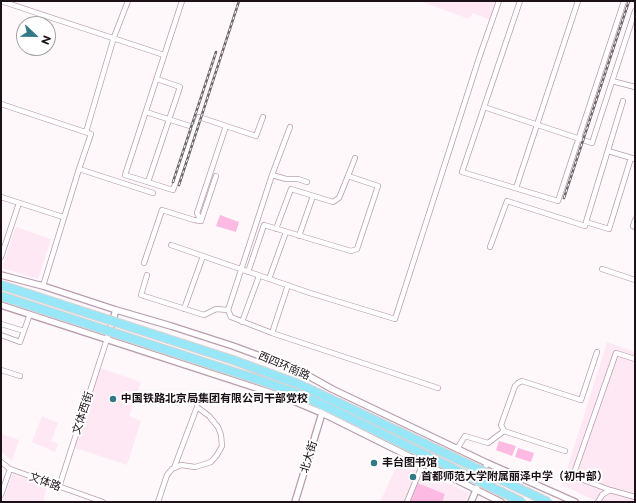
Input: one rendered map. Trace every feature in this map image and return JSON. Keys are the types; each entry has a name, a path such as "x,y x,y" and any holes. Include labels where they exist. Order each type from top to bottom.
{"highway":[{"name":"西四环南路","path":"1,285 233,360 301,385 548,502"},
{"name":"西四环南路","path":"1,296 298,394 326,406 522,502"}],"street":[{"path":"1,1 164,55"},
{"path":"86,132 114,38 128,1"},
{"path":"182,1 125,175 174,190 199,117 256,136 263,117"},
{"path":"171,245 288,286 395,319 480,55 499,1"},
{"path":"520,1 462,172 558,201 624,1"},
{"path":"516,188 578,1"},
{"path":"484,107 592,144 635,11"},
{"path":"148,182 180,87 157,79"},
{"path":"612,81 635,87"},
{"path":"490,248 507,201 584,226 624,101"},
{"path":"1,104 91,134 63,217 43,286"},
{"path":"146,112 196,128"},
{"path":"201,221 197,213 226,126"},
{"path":"290,127 272,175 228,310 230,318 438,388"},
{"path":"586,222 609,229 633,159 608,151"},
{"path":"276,229 291,189 334,202 337,201 355,158"},
{"path":"79,169 153,193"},
{"path":"272,175 307,182"},
{"path":"201,221 216,176"},
{"path":"248,272 264,225 351,251 357,249 378,186 348,176"},
{"path":"299,236 313,196"},
{"path":"1,197 63,217"},
{"path":"1,257 19,203"},
{"path":"144,263 162,210 201,221"},
{"path":"635,220 633,226 635,227"},
{"path":"269,279 286,232"},
{"path":"184,309 203,256"},
{"path":"602,269 635,280"},
{"name":"西四环南路","path":"1,275 43,286 170,326 298,370 332,389 487,463 575,502"},
{"path":"147,275 141,295 204,315 216,309 228,310"},
{"path":"242,322 259,276"},
{"path":"272,333 288,286"},
{"path":"1,305 284,397 322,413 501,502"},
{"path":"107,339 116,310"},
{"path":"1,335 20,342 30,314"},
{"path":"1,324 24,331"},
{"name":"文体西街","path":"59,487 107,339"},
{"path":"565,451 504,431 501,425 515,386 522,381 581,400 597,352"},
{"path":"635,360 616,353 573,476 610,490 635,497"},
{"path":"1,370 20,376"},
{"name":"北大街","path":"295,502 322,413 332,389"},
{"path":"158,502 167,475 174,468 181,465 195,467 211,462 218,455 222,446 222,435 218,427 209,416 197,407 174,468"},
{"path":"458,449 465,436 488,443 504,431"},
{"name":"文体路","path":"1,462 10,469 103,502"},
{"path":"407,502 423,463"},
{"path":"471,502 487,463"},
{"path":"1,495 10,469"},
{"path":"598,502 602,495 610,490"}],"shaded area":[{"path":"499,1 490,20 473,13 469,19 423,2"},
{"path":"220,215 239,222 236,232 216,226"},
{"path":"16,227 51,239 38,279 2,268"},
{"path":"607,342 635,352 635,502 598,502 562,485"},
{"name":"中国铁路北京局集团有限公司干部党校","path":"100,368 141,382 129,416 141,421 127,465 75,448"},
{"path":"42,416 58,423 51,441 58,444 55,452 32,442"},
{"path":"1,430 3,430 2,434 19,440 12,461 1,452"},
{"path":"499,441 516,446 512,456 496,450"},
{"path":"518,448 534,453 531,462 515,457"},
{"name":"首都师范大学附属丽泽中学（初中部）","path":"399,461 469,493 465,502 380,502"},
{"path":"12,474 47,485 43,502 3,502"},
{"path":"417,483 445,494 442,502 410,502"}],"railway":[{"path":"179,185 239,1"},
{"path":"564,198 629,1"},
{"path":"173,182 216,52"}],"place":[{"name":"中国铁路北京局集团有限公司干部党校","path":"113,399"},
{"name":"丰台图书馆","path":"374,463"},
{"name":"首都师范大学附属丽泽中学（初中部）","path":"413,477"}]}
